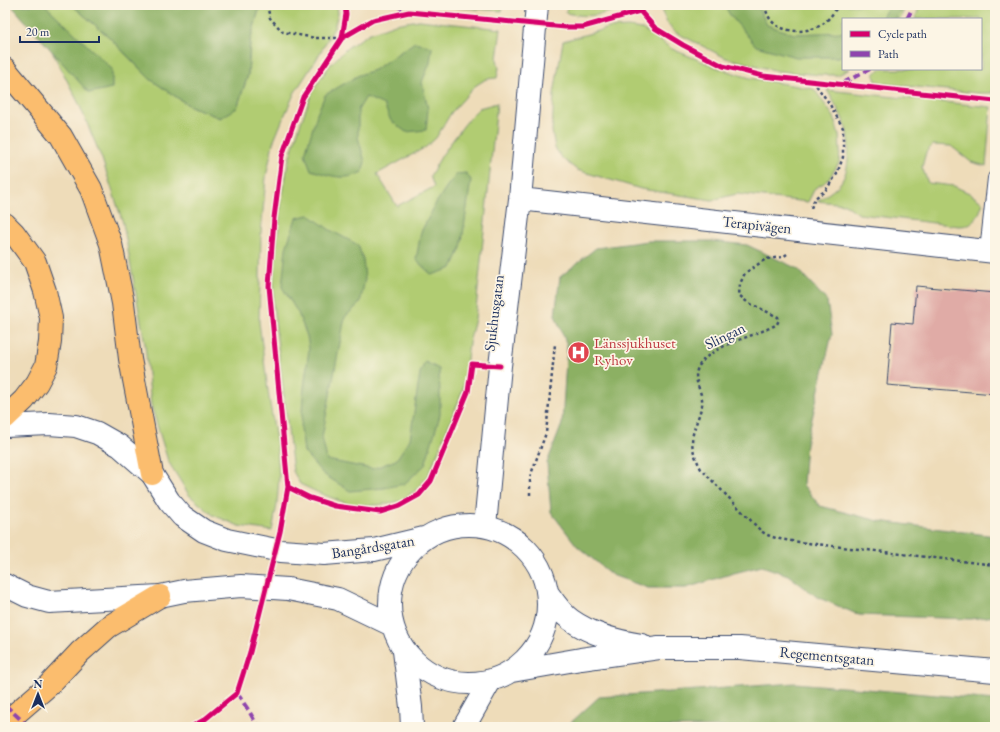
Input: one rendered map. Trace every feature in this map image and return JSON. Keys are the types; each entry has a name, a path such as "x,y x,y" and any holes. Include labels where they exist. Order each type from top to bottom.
{"highway":[{"path":"5,69 61,136 91,189 111,244 123,302 130,358 152,474"},
{"path":"5,224 14,232 35,262 45,291 50,318 50,342 46,366 37,383 24,400 5,418"},
{"path":"5,723 49,685 80,652 108,628 160,596"}],"street":[{"name":"Sjukhusgatan","path":"485,526 500,366 520,199 537,5"},
{"name":"Terapivägen","path":"520,199 991,251"},
{"name":"Bangårdsgatan","path":"5,426 49,424 76,426 97,433 120,446 152,474 168,501 182,516 204,531 227,540 280,551 324,554 374,550 425,538"},
{"path":"464,525 485,526 507,535 526,549 540,569 548,592 548,615 541,637 529,656 512,671 490,681 466,684 442,680 421,668 411,659 396,638 392,625 389,600 394,576 406,554 425,538 443,529 464,525"},
{"path":"5,585 27,596 49,602 160,596 184,591 241,586 288,589 338,599 392,625"},
{"name":"Regementsgatan","path":"548,592 558,608 571,620 595,633 618,641 659,648"},
{"name":"Regementsgatan","path":"512,671 659,648 740,648 995,671"},
{"path":"404,651 412,727"},
{"path":"464,727 490,681"}],"lane":[{"path":"991,251 995,178"}],"path":[{"path":"266,5 270,18 283,32 315,38 342,38"},
{"path":"765,5 767,13 774,24 788,30 809,30 824,23 838,5"},
{"path":"530,495 530,477 546,433 555,344"}],"green space":[{"path":"11,5 45,5 112,69 112,88 89,93"},
{"path":"31,5 72,5 108,36 150,79 188,105 220,118 237,108 248,75 250,41 259,10 266,5 337,5 338,13 334,28 316,60 295,92 282,121 273,143 266,177 261,233 259,322 277,446 279,476 277,505 272,531 239,526 213,515 189,495 168,461 151,405 145,344 123,223 102,159 79,104"},
{"path":"72,5 266,5 259,10 250,41 248,75 237,108 220,118 188,105 150,79 108,36"},
{"path":"427,5 503,5 502,11"},
{"path":"567,5 625,5 610,12 589,16 566,13"},
{"path":"663,5 906,5 900,18 842,18 842,70 848,70 838,75 778,71 726,58 675,32 667,23 663,14"},
{"path":"724,5 757,5 767,25 794,34 842,32 842,55 838,57 796,57 756,46 730,15"},
{"path":"889,5 902,5 896,18 882,18"},
{"path":"920,5 995,5 995,64 992,93 977,93 886,84 876,81 874,75 878,70 982,70 982,18 915,18"},
{"path":"419,20 501,29 497,59 499,68 497,78 486,79 475,86 451,113 436,138 426,147 377,174 397,206 434,187 430,176 442,155 464,125 479,108 497,103 475,319 469,343 463,390 429,474 417,489 401,501 378,505 351,505 300,484 293,471 273,305 274,269 281,206 288,163 300,125 313,90 330,65 347,48 370,33 395,24"},
{"path":"628,27 642,29 672,49 718,68 750,78 814,89 834,117 839,135 839,163 830,177 824,183 815,188 808,202 737,194 712,200 641,189 577,170 563,159 555,148 552,131 554,94 563,41 609,28"},
{"path":"415,42 432,47 430,63 422,82 428,109 426,130 406,132 391,121 384,105 366,97 358,110 358,137 365,162 362,172 349,177 336,177 311,170 305,154 317,114 325,95 359,75 374,70"},
{"path":"827,90 991,107 986,166 971,162 951,146 933,145 926,152 922,167 928,183 954,186 969,193 983,203 975,220 964,226 959,226 859,214 845,204 817,201 830,193 842,181 847,167 849,148 847,131 841,115"},
{"path":"466,173 471,180 461,248 452,268 432,275 416,260 421,232 436,203 447,186 457,174"},
{"path":"309,215 330,230 358,245 363,259 365,279 360,303 345,317 322,437 327,460 372,469 396,460 410,439 420,373 425,362 439,369 440,415 425,465 404,484 384,488 350,491 323,474 304,452 301,428 303,396 309,349 307,336 298,313 282,287 286,248 296,218"},
{"path":"648,241 712,241 747,245 798,269 827,301 832,334 806,444 803,485 820,506 879,521 995,536 995,616 970,619 859,615 817,597 788,575 762,566 686,588 648,588 612,575 577,546 551,512 547,463 562,424 567,345 555,315 560,277 596,248"},
{"path":"795,683 995,700 995,727 566,727 599,697"}],"building":[{"path":"916,286 995,293 995,394 887,385 892,322 913,324"}],"marked path":[{"path":"395,5 409,12"},
{"path":"908,18 914,5"},
{"path":"843,83 868,70"},
{"path":"237,693 258,727"},
{"path":"5,705 29,727"}],"cycle path":[{"path":"191,727 204,720 237,693 250,652 280,532 288,487 269,286 274,218 282,156 303,97 342,38 346,14 345,5"},
{"path":"342,38 373,20 409,12 565,27 583,27 640,11 646,5"},
{"path":"640,11 655,28 723,66 763,76 995,101"},
{"path":"288,487 310,498 335,506 380,512 399,506 419,495 431,481 468,392 472,364 500,366"}],"place":[{"name":"Länssjukhuset Ryhov","path":"578,352"}]}
